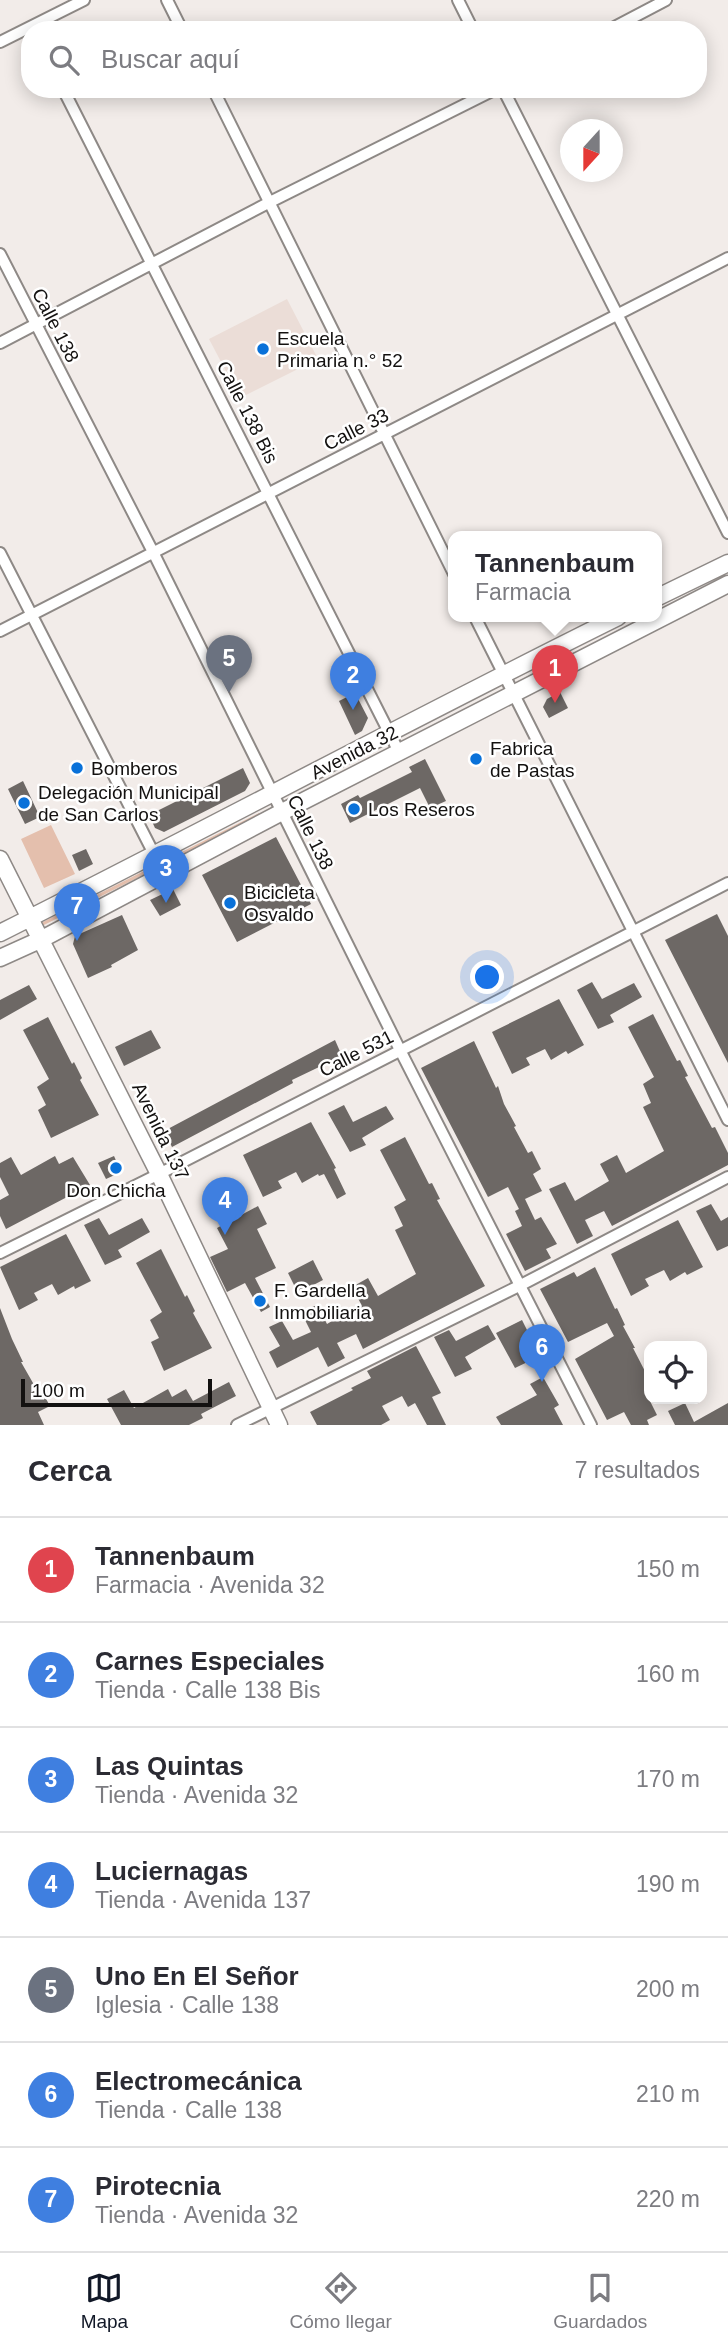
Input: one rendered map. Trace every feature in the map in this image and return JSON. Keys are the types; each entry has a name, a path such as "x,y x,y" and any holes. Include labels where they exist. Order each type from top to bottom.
{"main road":[{"path":"662,595 728,563"},
{"name":"Avenida 32","path":"662,618 728,584"},
{"name":"Avenida 32","path":"0,933 273,794 388,732 608,622"},
{"name":"Avenida 32","path":"0,958 42,939 282,812 653,622"},
{"name":"Avenida 137","path":"0,859 159,1174 279,1425"}],"street":[{"path":"45,21 85,0"},
{"path":"167,0 178,21"},
{"path":"458,0 468,21"},
{"path":"627,21 666,0"},
{"path":"0,41 21,32"},
{"name":"Calle 138 Bis","path":"68,98 399,752"},
{"path":"218,98 448,564"},
{"path":"0,343 270,202 478,98"},
{"path":"508,98 728,533"},
{"name":"Calle 138","path":"0,254 153,552 400,1050 591,1425"},
{"name":"Calle 33","path":"0,631 728,258"},
{"path":"0,553 154,855"},
{"path":"478,622 728,1120"},
{"name":"Calle 531","path":"0,1253 728,883"},
{"path":"237,1425 519,1286 728,1177"}],"shaded area":[{"name":"Escuela Primaria n.° 52","path":"287,299 318,359 240,398 209,339"},
{"path":"259,813 260,816 38,928 37,925"},
{"path":"51,825 75,874 44,888 21,839"}],"building":[{"path":"560,692 568,708 549,718 543,707 547,699"},
{"path":"355,693 368,718 362,731 355,735 339,701"},
{"path":"425,759 446,801 430,808 420,788 350,823 341,804 358,795 360,798 412,772 409,767"},
{"path":"243,768 250,783 245,791 164,832 155,828 149,815"},
{"name":"Delegación Municipal de San Carlos","path":"23,781 40,817 25,824 8,789"},
{"path":"276,837 311,904 237,942 202,875"},
{"path":"86,849 93,864 79,871 72,855"},
{"path":"173,889 181,905 160,916 150,900"},
{"path":"717,914 728,936 728,1063 665,940"},
{"path":"122,915 138,950 111,965 112,967 88,978 73,944 75,936"},
{"path":"592,982 602,999 634,983 642,997 610,1015 614,1022 598,1029 577,990"},
{"path":"29,985 37,999 0,1020 0,1000"},
{"path":"559,999 584,1045 551,1060 545,1049 526,1058 530,1065 512,1074 492,1032"},
{"path":"653,1014 677,1061 680,1060 688,1076 685,1077 712,1128 715,1127 728,1153 728,1165 612,1226 604,1211 585,1220 593,1236 577,1244 549,1189 565,1182 575,1201 609,1181 600,1164 617,1155 626,1173 664,1151 643,1107 651,1103 643,1084 654,1077 628,1027"},
{"path":"48,1017 72,1064 74,1062 82,1078 80,1080 99,1115 51,1138 38,1110 46,1105 37,1087 49,1079 23,1030"},
{"path":"151,1030 161,1048 124,1066 115,1047"},
{"path":"335,1040 342,1056 292,1080 293,1083 172,1147 164,1131"},
{"path":"474,1041 496,1088 498,1086 516,1126 514,1127 528,1153 532,1151 541,1169 533,1174 542,1191 525,1199 535,1220 541,1217 557,1244 546,1249 551,1258 525,1271 506,1234 522,1226 515,1211 519,1209 508,1187 488,1197 421,1068"},
{"path":"344,1105 353,1122 386,1106 394,1119 362,1138 366,1145 350,1152 328,1113"},
{"path":"311,1122 336,1168 334,1169 346,1194 337,1199 324,1174 318,1174 302,1183 296,1172 278,1181 282,1188 263,1197 243,1155"},
{"path":"405,1137 485,1286 363,1349 356,1334 337,1343 345,1358 328,1367 318,1347 277,1368 269,1352 280,1346 269,1327 282,1321 293,1340 311,1332 301,1312 317,1305 327,1324 361,1304 352,1287 368,1278 378,1296 416,1274 395,1230 403,1226 394,1207 406,1200 380,1150"},
{"path":"55,1156 59,1164 73,1157 90,1185 6,1229 0,1216 0,1200 9,1195 0,1177 0,1163 11,1157 21,1175"},
{"path":"114,1156 119,1167 117,1174 106,1179 98,1163"},
{"path":"711,1204 721,1221 728,1217 728,1246 717,1251 696,1211"},
{"path":"258,1206 267,1224 257,1229 276,1268 255,1278 270,1307 261,1312 245,1283 227,1292 210,1257 228,1249 217,1228"},
{"path":"99,1218 109,1235 142,1218 150,1232 118,1250 122,1257 105,1265 84,1225"},
{"path":"678,1220 703,1267 687,1275 685,1272 670,1281 664,1270 645,1279 649,1286 631,1296 611,1254"},
{"path":"66,1234 91,1281 58,1295 52,1284 34,1293 38,1300 19,1310 0,1267"},
{"path":"161,1249 212,1348 164,1371 151,1342 159,1338 150,1320 162,1312 136,1263"},
{"path":"313,1260 323,1280 298,1293 288,1273"},
{"path":"595,1267 615,1309 617,1308 644,1369 644,1404 652,1404 657,1415 647,1420 649,1425 631,1425 624,1412 607,1420 575,1359 614,1336 607,1323 568,1342 540,1289 574,1272 577,1277"},
{"path":"0,1308 21,1362 50,1406 38,1412 44,1425 0,1425"},
{"path":"522,1320 540,1356 515,1368 496,1333"},
{"path":"488,1325 496,1339 465,1357 472,1369 455,1377 434,1337 449,1330 456,1341"},
{"path":"416,1346 441,1393 432,1397 446,1425 427,1425 415,1403 408,1407 402,1396 382,1406 390,1420 381,1425 317,1425 310,1412 371,1378 367,1371"},
{"path":"543,1377 559,1405 554,1408 563,1425 501,1425 496,1417 537,1395 530,1384"},
{"path":"229,1382 236,1396 201,1414 203,1418 189,1425 121,1425 107,1399 124,1390 134,1408 168,1389 172,1397 186,1389 193,1401"},
{"path":"728,1403 728,1425 675,1425 668,1411 685,1404 694,1422"}],"place":[{"name":"Escuela Primaria n.° 52","path":"263,349"},
{"name":"Uno En El Señor","path":"229,693"},
{"name":"Tannenbaum","path":"555,703"},
{"name":"Carnes Especiales","path":"353,710"},
{"name":"Fabrica de Pastas","path":"476,759"},
{"name":"Bomberos","path":"77,768"},
{"name":"Delegación Municipal de San Carlos","path":"24,803"},
{"name":"Los Reseros","path":"354,809"},
{"name":"Las Quintas","path":"166,903"},
{"name":"Bicicleta Osvaldo","path":"230,903"},
{"name":"Pirotecnia","path":"77,941"},
{"name":"Don Chicha","path":"116,1168"},
{"name":"Luciernagas","path":"225,1235"},
{"name":"F. Gardella Inmobiliaria","path":"260,1301"},
{"name":"Electromecánica","path":"542,1382"}]}
